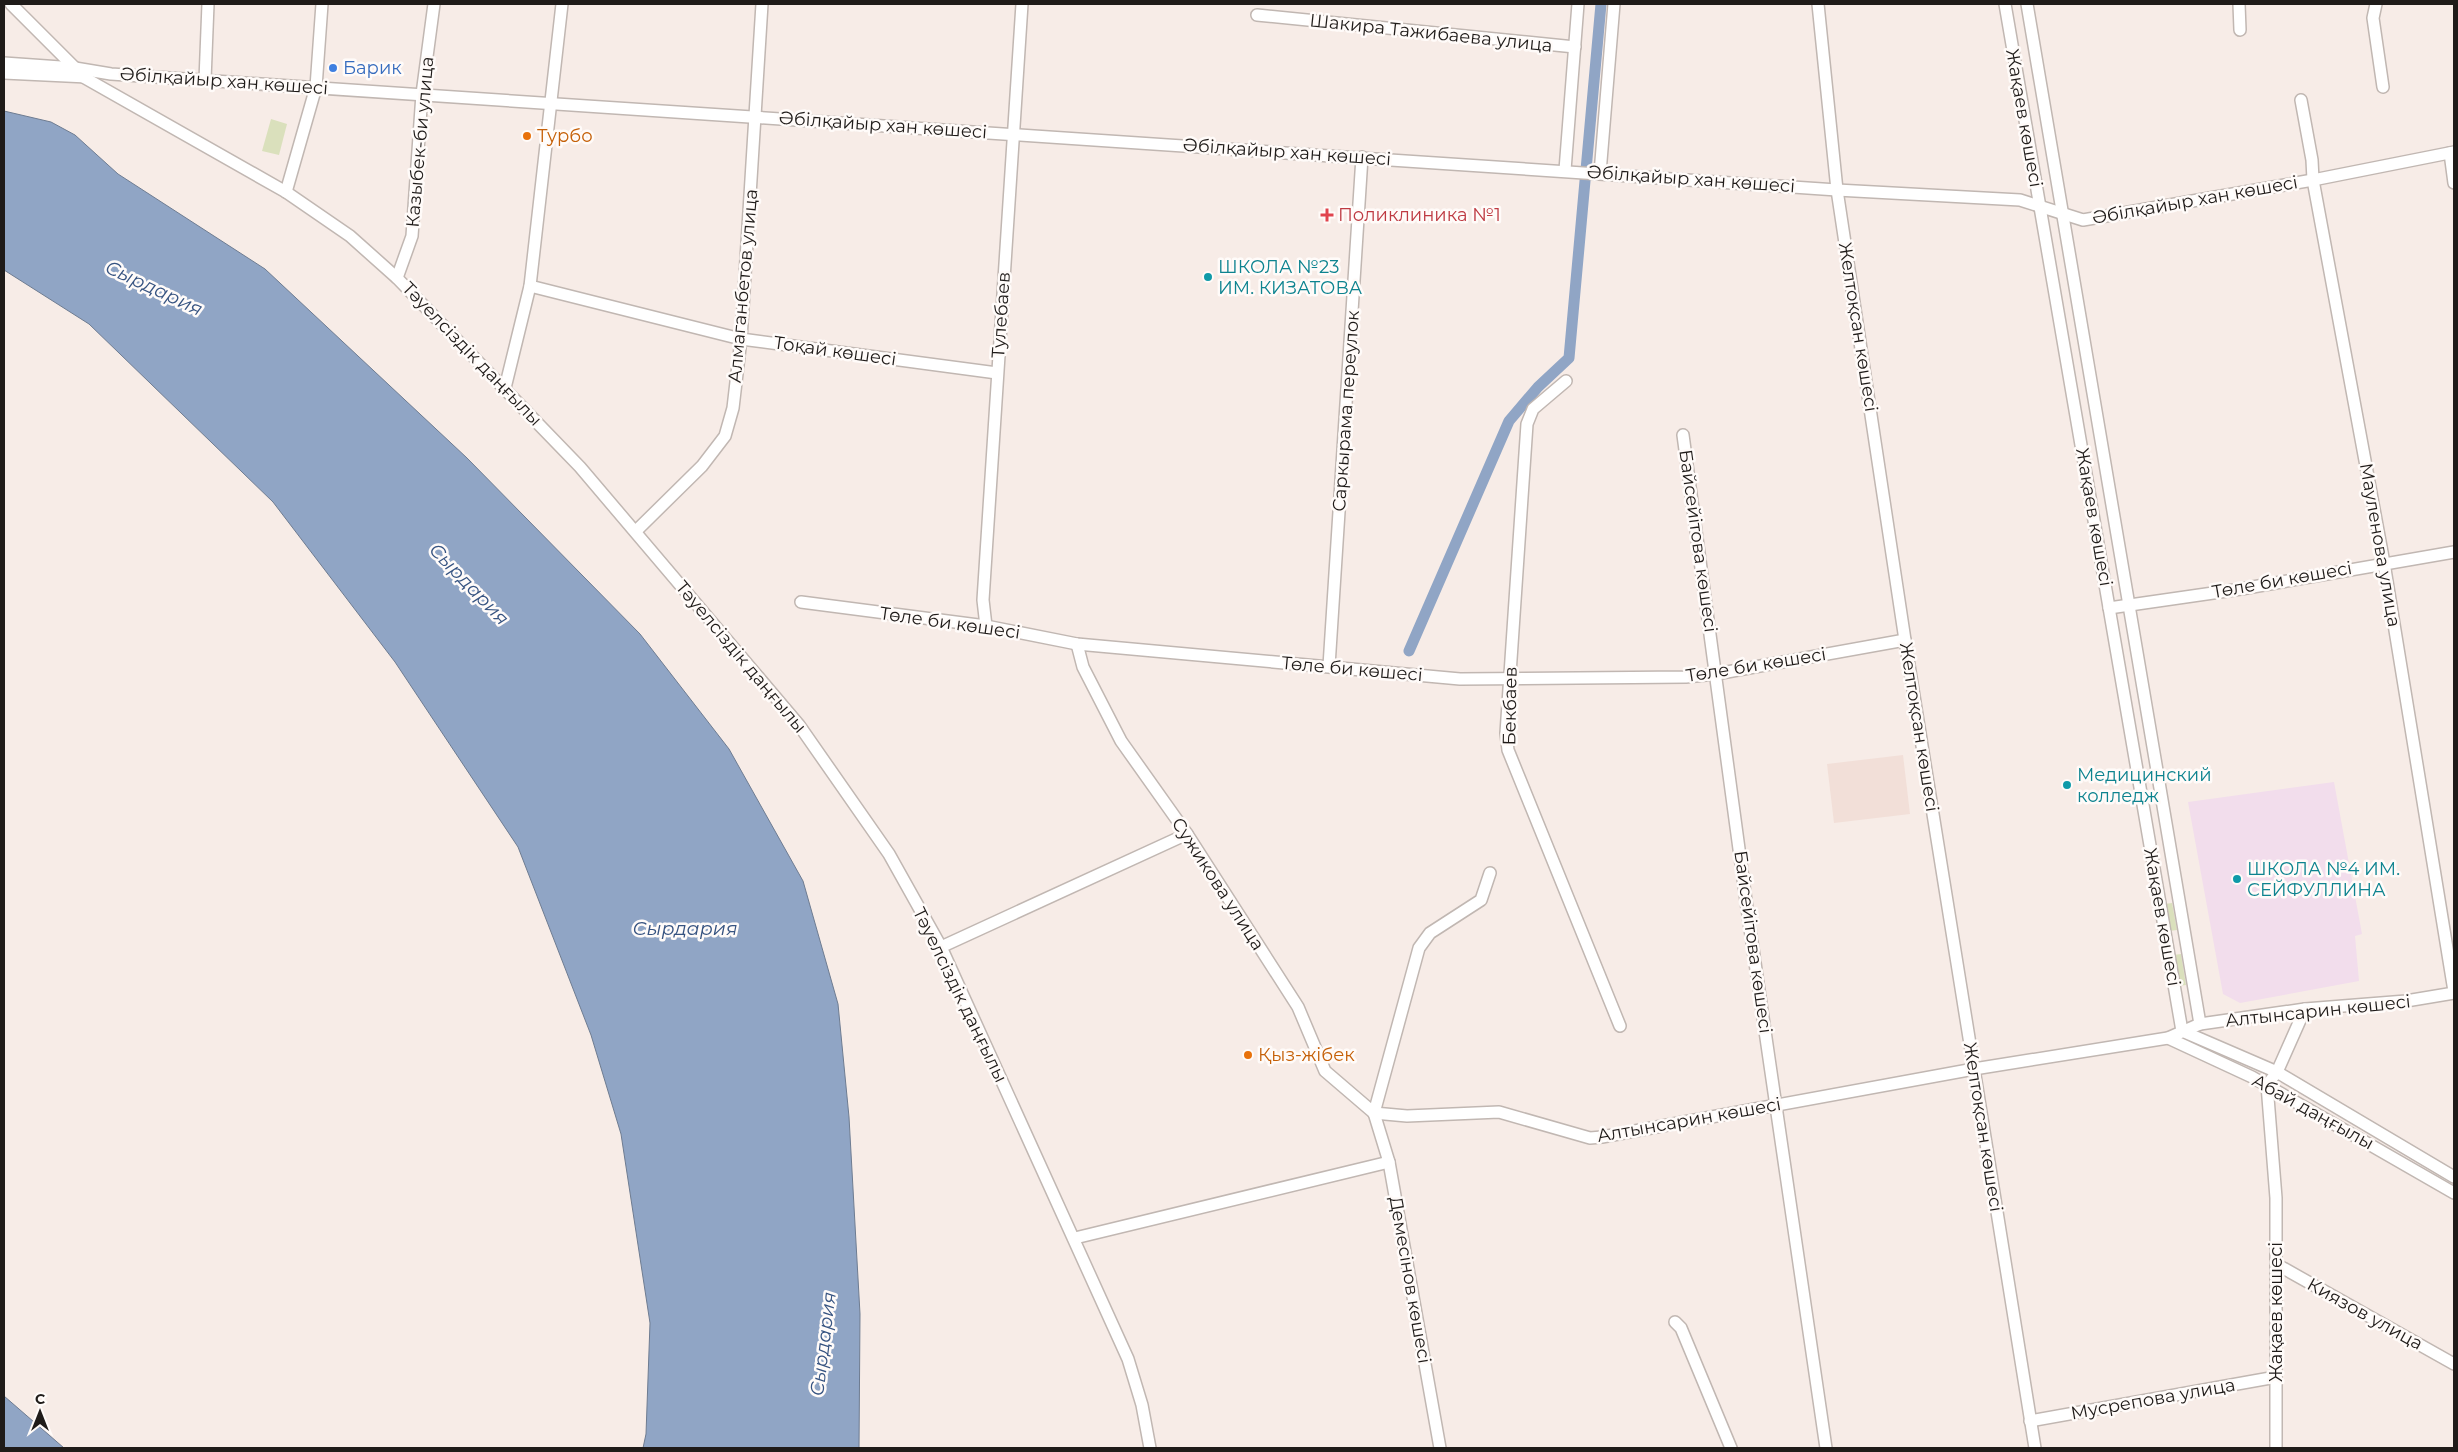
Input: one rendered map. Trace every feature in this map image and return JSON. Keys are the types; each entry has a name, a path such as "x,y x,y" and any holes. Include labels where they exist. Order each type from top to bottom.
{"street":[{"name":"Тәуелсіздік даңғылы","path":"11,4 85,78 286,192 350,236 397,278 506,388 580,467 798,725 889,854 941,947 1075,1238 1128,1359 1142,1405 1150,1448"},
{"path":"205,80 208,4"},
{"path":"286,192 316,87 322,4"},
{"name":"Казыбек-би улица","path":"397,278 412,236 422,94 434,4"},
{"path":"506,388 530,286 562,4"},
{"name":"Алмаганбетов улица","path":"636,531 702,466 725,436 733,408 741,339 762,4"},
{"name":"Тулебаев","path":"986,626 983,600 1022,4"},
{"path":"1564,170 1578,4"},
{"path":"1600,172 1614,4"},
{"name":"Желтоқсан көшесі","path":"1818,4 1837,190 1904,640 2034,1448"},
{"name":"Жақаев көшесі","path":"2005,4 2182,1031"},
{"name":"Жақаев көшесі","path":"2027,4 2200,1024"},
{"path":"2239,4 2240,30"},
{"path":"2376,4 2373,18 2383,86"},
{"name":"Шакира Тажибаева улица","path":"1257,15 1575,47"},
{"path":"4,63 75,68 111,74"},
{"path":"4,73 85,78 111,74"},
{"name":"Әбілқайыр хан көшесі","path":"111,74 1600,172 1837,190 2020,200 2083,220 2313,180 2452,153"},
{"name":"Мауленова улица","path":"2301,100 2312,160 2313,180 2384,563 2454,992"},
{"path":"2452,153 2454,183"},
{"name":"Саркырама переулок","path":"1329,666 1362,157"},
{"name":"Тоқай көшесі","path":"530,286 741,339 997,373"},
{"name":"Бекбаев","path":"1566,381 1533,409 1527,424 1506,733 1508,750 1620,1026"},
{"name":"Байсейітова көшесі","path":"1683,435 1826,1448"},
{"name":"Төле би көшесі","path":"2109,608 2454,552"},
{"name":"Төле би көшесі","path":"801,602 986,626 1077,644 1460,679 1510,677 1686,677 1716,674 1904,640"},
{"name":"Сужикова улица","path":"1077,644 1084,667 1121,741 1187,834 1298,1007 1325,1071 1374,1113"},
{"path":"941,947 1187,834"},
{"path":"1374,1113 1419,948 1430,933 1481,900 1490,873"},
{"name":"Алтынсарин көшесі","path":"1374,1113 1407,1116 1499,1112 1590,1138 1777,1106 1974,1069 2168,1038 2200,1024 2305,1009 2406,1001 2454,992"},
{"path":"2267,1085 2277,1072 2305,1009"},
{"name":"Абай даңғылы","path":"2182,1031 2277,1072 2454,1177"},
{"name":"Абай даңғылы","path":"2168,1038 2267,1085 2454,1193"},
{"name":"Жақаев көшесі","path":"2267,1085 2276,1198 2276,1448"},
{"name":"Демесінов көшесі","path":"1374,1113 1389,1162 1440,1448"},
{"path":"1075,1238 1389,1162"},
{"name":"Киязов улица","path":"2276,1264 2454,1364"},
{"path":"1675,1322 1681,1328 1731,1448"},
{"name":"Мусрепова улица","path":"2030,1421 2276,1377"}],"shaded area":[{"path":"1903,755 1910,814 1834,823 1827,764"},
{"path":"2334,782 2362,934 2355,936 2359,981 2240,1003 2223,994 2188,802"}],"green space":[{"path":"271,119 287,124 279,155 262,151"},
{"path":"2172,903 2177,930 2169,931 2165,904"},
{"path":"2181,954 2186,985 2179,986 2173,955"}],"water":[{"name":"Сырдария","path":"4,111 51,122 75,135 118,174 265,269 467,458 640,634 729,749 803,881 838,1004 849,1117 860,1314 859,1448 643,1448 646,1434 650,1323 621,1134 591,1035 518,847 395,662 273,502 89,324 4,270"},
{"path":"4,1396 64,1448 4,1448"}],"waterway":[{"path":"1409,651 1509,421 1538,387 1569,358 1601,4"}],"place":[{"name":"Барик","path":"333,68"},
{"name":"Турбо","path":"527,136"},
{"name":"Поликлиника №1","path":"1327,215"},
{"name":"ШКОЛА №23 ИМ. КИЗАТОВА","path":"1208,277"},
{"name":"Медицинский колледж","path":"2067,785"},
{"name":"ШКОЛА №4 ИМ. СЕЙФУЛЛИНА","path":"2237,879"},
{"name":"Қыз-жібек","path":"1248,1055"}]}
